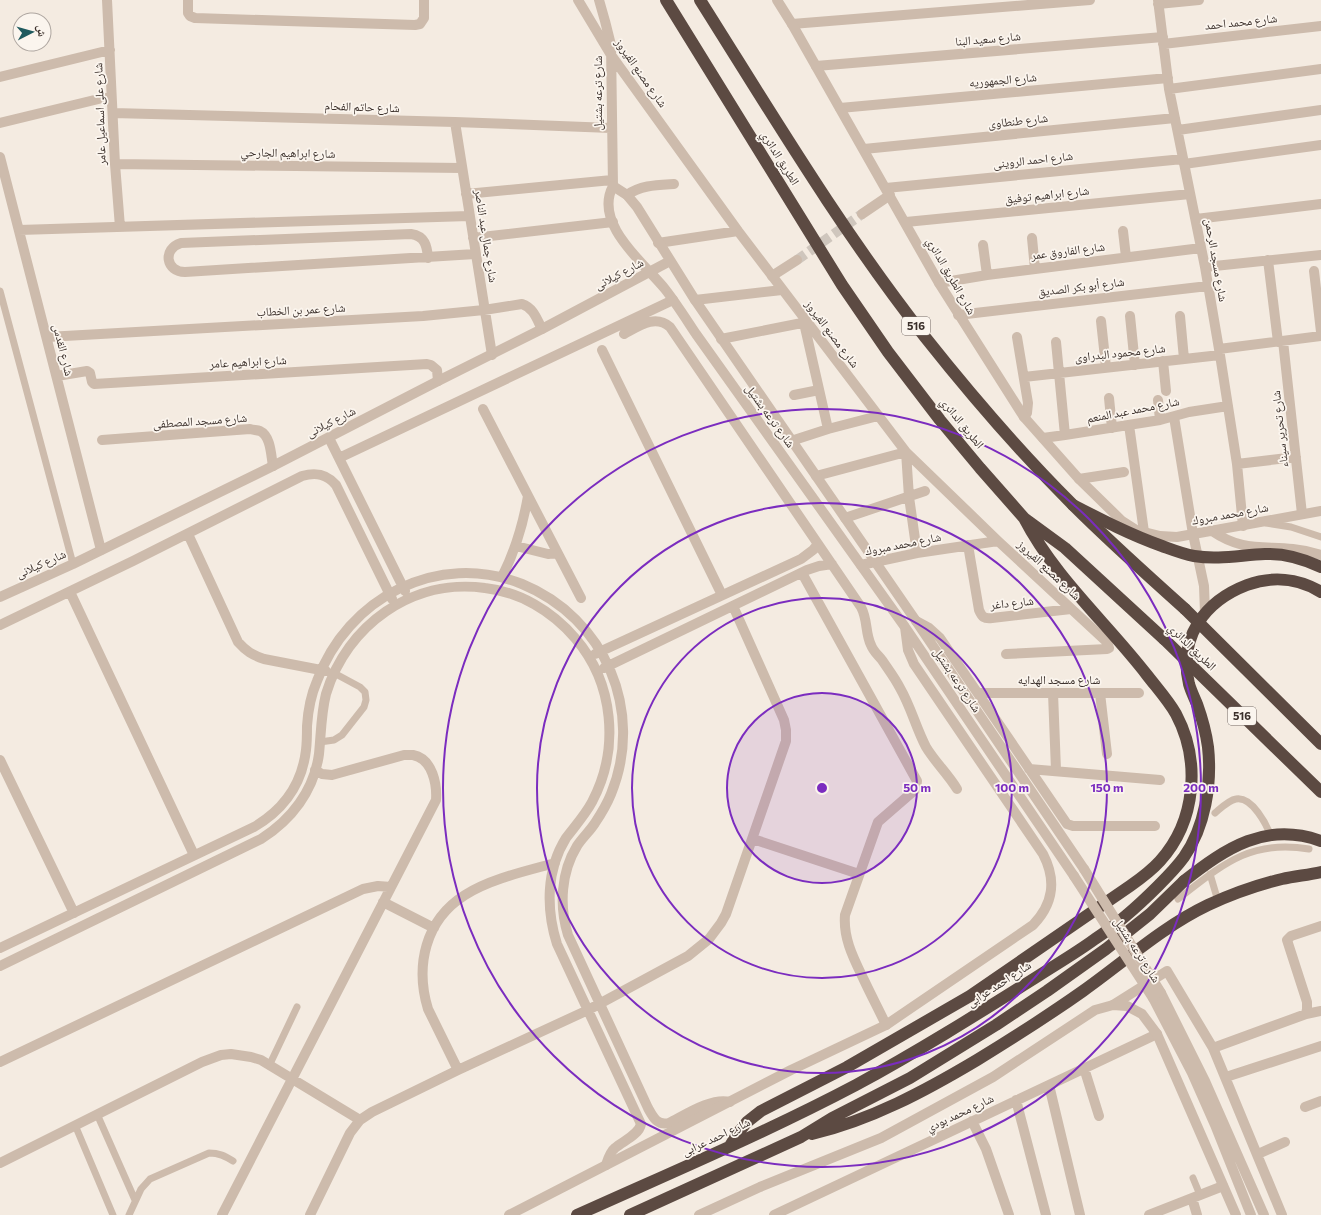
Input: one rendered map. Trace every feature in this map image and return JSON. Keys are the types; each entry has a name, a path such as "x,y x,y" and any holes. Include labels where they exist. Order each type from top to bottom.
{"highway":[{"name":"الطريق الدائري","path":"666,0 842,285 940,420 1024,518 1065,548 1164,639 1321,792"},
{"name":"الطريق الدائري","path":"700,0 820,190 891,293 930,343 997,423 1073,505 1185,610 1321,744"},
{"path":"1073,505 1126,532 1181,553 1194,556 1226,558 1255,554 1277,554 1290,556 1321,567"},
{"path":"730,1146 738,1133 761,1111 847,1067 970,996 1146,875 1160,861 1172,845 1181,828 1188,809 1192,770 1184,732 1175,714 1134,659 1059,573 1032,533 1024,518"},
{"name":"شارع احمد عرابى","path":"577,1215 730,1146 854,1086 949,1033 1097,938 1142,902 1174,870 1192,844 1199,828 1207,796 1209,763 1208,746 1202,718 1192,693 1187,669 1187,657 1191,640 1198,623 1205,613 1223,597 1233,591 1264,580 1274,579 1294,581 1305,584 1321,592"},
{"path":"630,1215 801,1137 838,1115 910,1078 1002,1021 1106,949 1150,914 1184,881 1222,853 1252,839 1269,836 1302,836 1321,841"},
{"path":"801,1137 834,1129 865,1118 947,1078 1012,1039 1083,991 1166,929 1193,912 1237,892 1267,883 1321,872"}],"street":[{"name":"شارع على اسماعيل عامر","path":"107,0 115,164 120,227"},
{"path":"188,0 188,13 190,16 195,18 415,25 420,24 424,18 424,0"},
{"name":"شارع مصنع الفيروز","path":"578,0 611,55 738,232 772,276 805,323 906,452 998,541 1107,642 1109,646 1107,650 1006,654"},
{"name":"شارع ترعه بشتيل","path":"599,0 608,32 611,55 613,183 608,203 613,222 628,248 673,300 905,626 1157,996 1215,1125 1251,1215"},
{"name":"شارع الطريق الدائري","path":"777,0 906,222 939,283 1024,417 1078,479 1122,521 1136,530 1144,532"},
{"path":"792,24 1090,0"},
{"path":"1158,2 1199,0"},
{"name":"شارع مسجد الرحمن","path":"1158,2 1169,89 1205,267 1228,406 1237,464 1244,526"},
{"name":"شارع محمد احمد","path":"1163,40 1321,26"},
{"name":"شارع سعيد البنا","path":"816,66 1163,40"},
{"path":"0,77 110,50"},
{"path":"1169,89 1321,69"},
{"name":"شارع الجمهوريه","path":"840,108 1168,78"},
{"path":"0,123 112,96"},
{"path":"1178,130 1321,110"},
{"name":"شارع حاتم الفحام","path":"113,113 455,122 611,128"},
{"name":"شارع طنطاوى","path":"864,149 1175,118"},
{"name":"شارع جمال عبد الناصر","path":"455,122 492,355"},
{"name":"شارع احمد الروينى","path":"888,191 1184,161 1321,145"},
{"name":"شارع القدس","path":"0,157 101,550"},
{"name":"شارع ابراهيم الجارحي","path":"115,164 462,168"},
{"path":"466,194 613,183"},
{"name":"شارع ترعه بشتيل","path":"613,183 627,195 637,207 658,243 721,339 916,621 1084,869 1205,1081 1264,1215"},
{"path":"627,195 638,188 645,186 674,184"},
{"path":"862,214 888,191"},
{"name":"شارع ابراهيم توفيق","path":"906,222 1190,194"},
{"path":"1196,219 1321,204"},
{"path":"19,230 469,216"},
{"path":"473,238 613,222"},
{"path":"1123,231 1126,257"},
{"path":"658,243 738,232"},
{"path":"428,258 424,241 415,234 407,234 181,243 173,247 170,251 169,260 170,264 176,271 185,272 428,258 475,254"},
{"path":"1032,238 1035,269"},
{"path":"983,245 987,275"},
{"name":"شارع الفاروق عمر","path":"939,283 987,275 1201,248"},
{"path":"1205,267 1321,254"},
{"path":"772,276 797,260"},
{"name":"شارع تحرير سيناء","path":"1268,260 1296,457 1302,514"},
{"name":"شارع كيلانى","path":"0,597 73,564 329,438 438,381 492,355 670,261"},
{"path":"1314,271 1321,332"},
{"name":"شارع أبو بكر الصديق","path":"958,315 1208,286"},
{"path":"695,300 782,290"},
{"path":"339,458 673,300"},
{"name":"شارع عمر بن الخطاب","path":"47,337 415,317 484,310 518,304 527,306 532,310 542,329"},
{"path":"1130,316 1135,365"},
{"path":"1180,316 1184,359"},
{"path":"624,334 652,321 662,321 670,327 864,612 870,643 891,672 911,708 925,745 957,789"},
{"path":"1101,321 1106,367"},
{"path":"721,339 805,323 828,429"},
{"name":"شارع محمود البدراوى","path":"1024,377 1163,362 1280,341 1321,336"},
{"path":"1017,337 1028,408 1024,417"},
{"path":"1056,342 1065,435"},
{"path":"602,350 722,595"},
{"path":"1163,362 1166,391"},
{"name":"شارع ابراهيم عامر","path":"57,376 87,371 90,373 94,384 427,364 431,365 437,370 438,381"},
{"path":"794,396 819,390"},
{"path":"1109,398 1112,428"},
{"path":"1158,400 1160,420"},
{"name":"شارع محمد عبد المنعم","path":"1043,438 1160,420 1190,412 1228,406"},
{"path":"483,409 581,598"},
{"path":"791,441 828,429 878,416"},
{"path":"1174,417 1193,534 1204,586 1205,613"},
{"path":"1130,425 1144,532"},
{"name":"شارع مسجد المصطفى","path":"102,440 255,430 260,431 265,435 273,466"},
{"path":"329,438 409,598"},
{"path":"816,476 906,452 909,497 917,553"},
{"path":"1237,464 1296,457"},
{"path":"1078,479 1124,472"},
{"path":"0,625 308,474 321,474 332,480 340,490 395,605"},
{"path":"845,518 925,491"},
{"path":"502,577 516,546 528,496"},
{"name":"شارع محمد مبروك","path":"1144,532 1160,536 1193,534 1321,511"},
{"path":"1212,531 1229,541 1248,546 1294,549 1321,555"},
{"path":"188,534 238,642 245,650 254,656 264,659 334,673"},
{"name":"شارع محمد مبروك","path":"861,565 917,553 998,541"},
{"path":"589,656 801,559 818,544"},
{"name":"شارع داغر","path":"968,545 981,616 986,619 1071,609"},
{"path":"516,546 548,554 558,554"},
{"path":"597,672 802,573 819,566 832,564"},
{"path":"0,948 264,821 280,807 298,780 305,759 309,710 321,670 336,642 354,620 376,602 389,593 419,580 452,574 470,573 502,577 537,590 566,610 590,635 609,666 615,682 622,714 624,730 620,763 616,779 595,824 577,846 564,879 562,904 563,916 568,934 648,1108 658,1122 665,1124 669,1123 717,1100 730,1102"},
{"path":"802,573 917,781 916,789 878,822 845,915 844,926 846,938 853,957 886,1025"},
{"path":"0,966 261,839 280,825 297,807 309,787 315,770 320,742 323,707 334,673 347,650 364,629 378,616 409,598 423,592 437,589 464,587 485,588 516,596 540,608 558,620 589,656 603,686 609,715 610,738 607,761 598,790 592,803 566,838 555,863 549,890 549,904 553,931 557,944 640,1124 638,1131 614,1148 606,1165"},
{"path":"70,592 194,855"},
{"path":"310,1215 350,1133 360,1120 372,1112 458,1070 588,1010 688,956 709,939 721,923 726,914 753,839 786,741 784,720 733,606"},
{"name":"شارع ترعه بشتيل","path":"916,621 929,628 940,638 1067,824 1073,826 1155,826"},
{"path":"509,1215 791,1070 886,1025 1033,925 1045,911 1051,893 1052,883 1051,873 1043,854 914,664 908,650 905,626"},
{"name":"شارع مسجد الهدايه","path":"978,693 1139,693"},
{"path":"1053,693 1056,770"},
{"path":"1100,693 1107,754"},
{"path":"222,1215 436,800 434,777 422,760 415,755 404,755 332,775 322,774 315,770"},
{"path":"0,760 74,913"},
{"path":"1029,769 1056,770 1160,780"},
{"path":"753,839 860,874"},
{"path":"458,1070 428,1009 423,989 423,958 434,928 450,907 472,891 521,872 555,863"},
{"path":"138,882 144,896"},
{"path":"0,1062 363,889 378,886 391,887"},
{"path":"383,902 434,928"},
{"path":"1306,1014 1307,1002 1287,943 1288,938 1291,936 1321,926"},
{"name":"شارع ترعه بشتيل","path":"1113,1004 1167,971 1213,1048 1282,1215"},
{"path":"699,1215 760,1187 881,1138 993,1077 1095,1010 1113,1004 1127,1006 1142,1014 1157,1034 1236,1215"},
{"path":"1213,1048 1306,1014 1321,1011"},
{"name":"شارع محمد بودي","path":"774,1215 791,1211 972,1121 1157,1034"},
{"path":"1226,1077 1321,1046"},
{"path":"0,1163 202,1062 221,1055 241,1054 261,1060 360,1120"},
{"path":"1084,1068 1099,1116"},
{"path":"1049,1085 1080,1215"},
{"path":"1016,1100 1046,1215"},
{"path":"1305,1107 1321,1101"},
{"path":"972,1121 986,1149 1009,1215"},
{"path":"1258,1154 1285,1142"},
{"path":"1149,1215 1223,1186"},
{"path":"1196,1197 1197,1215"}],"lane":[{"path":"0,291 73,564"},
{"path":"1262,522 1291,527 1321,537"},
{"path":"320,742 334,740 342,735 364,707 366,700 365,692 360,686 334,673"},
{"path":"1215,813 1237,798 1245,800 1260,816 1266,826 1274,847"},
{"path":"1178,899 1220,866 1242,855 1274,847 1289,846 1309,849"},
{"path":"1210,874 1218,901"},
{"path":"269,1066 297,1007"},
{"path":"97,1114 135,1200"},
{"path":"75,1125 113,1215"},
{"path":"129,1215 141,1188 150,1179 209,1153 223,1155 233,1161"},
{"path":"1193,1178 1196,1197"}],"tunnel":[{"path":"797,260 862,214"}]}
